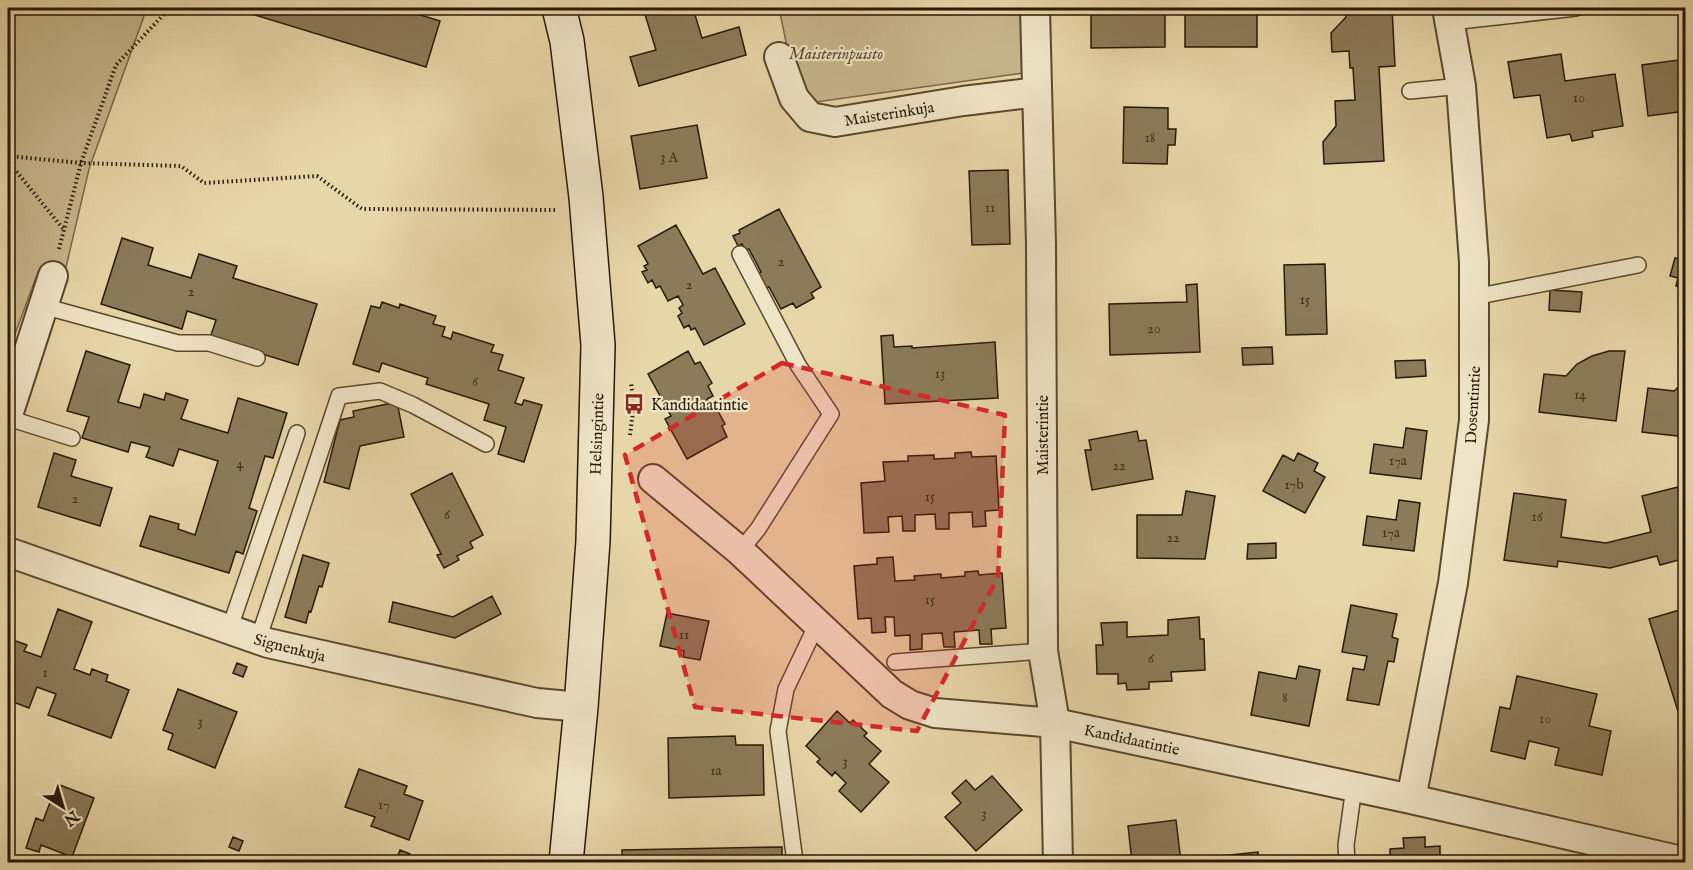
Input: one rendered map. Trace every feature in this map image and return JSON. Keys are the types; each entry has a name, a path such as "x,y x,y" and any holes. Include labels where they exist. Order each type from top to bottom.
{"main road":[{"name":"Helsingintie","path":"559,8 567,41 586,196 598,345 593,542 581,707 566,862"}],"street":[{"name":"Maisterintie","path":"1035,8 1041,256 1043,651 1055,723 1058,862"},
{"name":"Dosentintie","path":"1411,799 1453,583 1474,420 1474,262 1461,86 1449,15"},
{"name":"Maisterinkuja","path":"779,57 794,98 810,117 835,122 963,101 1037,92"},
{"path":"8,417 53,276"},
{"name":"Kandidaatintie","path":"653,479 741,551 892,694 910,705 935,713 1055,723 1411,799 1686,862"},
{"name":"Signenkuja","path":"8,552 258,640 537,703 581,707"}],"lane":[{"path":"1449,15 1576,8"},
{"path":"1410,91 1461,86"},
{"path":"740,254 798,365 831,414 758,529 741,551"},
{"path":"1474,297 1638,266"},
{"path":"43,306 178,344 209,343 257,358"},
{"path":"258,640 339,396 380,391 413,405 486,444"},
{"path":"8,417 72,438"},
{"path":"229,630 297,433"},
{"path":"795,862 778,731 786,689 817,624"},
{"path":"895,662 1043,651"},
{"path":"1347,862 1346,845 1354,787"}],"path":[{"path":"8,17 13,8"},
{"path":"53,276 81,164 116,65 167,11"},
{"path":"8,156 81,164 181,166 204,183 317,176 362,208 562,210"},
{"path":"8,161 64,231"}],"highlighted area":[{"path":"782,363 1005,415 998,577 917,731 695,707 625,455"}],"green space":[{"path":"8,8 141,8 144,16 89,169 63,280 38,272 8,353"},
{"name":"Maisterinpuisto","path":"779,8 1028,8 1024,73 816,102 802,94 794,81"}],"building":[{"path":"232,8 398,8 440,21 426,67"},
{"path":"643,8 693,8 702,38 739,27 746,55 639,86 630,57 656,50"},
{"path":"1091,8 1165,8 1165,47 1091,48"},
{"path":"1185,8 1257,8 1257,47 1185,47"},
{"path":"1345,8 1392,8 1395,66 1379,67 1384,161 1324,164 1323,142 1336,126 1335,101 1355,100 1353,68 1350,68 1349,51 1332,52 1331,33 1346,17"},
{"path":"1561,54 1565,81 1615,74 1623,126 1592,131 1593,137 1572,141 1570,134 1547,138 1540,95 1514,98 1508,62"},
{"path":"1686,59 1686,111 1648,116 1642,65"},
{"path":"1124,107 1168,108 1168,129 1176,129 1175,145 1168,145 1167,164 1123,163"},
{"path":"697,125 707,178 640,189 631,136"},
{"path":"1008,170 1010,244 972,245 969,171"},
{"path":"779,209 821,287 811,293 814,298 796,308 793,303 781,309 769,287 762,290 757,274 761,272 749,249 745,250 742,244 738,246 733,236 740,233 739,230"},
{"path":"676,225 703,274 715,268 745,324 704,345 695,328 691,330 689,325 684,328 678,316 682,313 679,308 683,305 678,296 668,301 660,286 656,288 652,280 648,283 642,272 647,270 644,266 648,264 638,246"},
{"path":"122,238 153,248 148,265 191,278 199,254 237,266 233,278 317,304 298,365 210,338 216,320 187,311 182,329 101,304"},
{"path":"1685,250 1686,289 1676,286 1678,278 1670,276 1675,258 1683,260"},
{"path":"1325,264 1327,334 1286,335 1284,265"},
{"path":"1197,284 1200,352 1110,355 1109,304 1187,302 1186,285"},
{"path":"1550,290 1582,292 1580,312 1549,310"},
{"path":"382,302 399,308 400,304 436,316 433,324 445,327 442,336 451,339 453,332 494,345 491,352 503,355 498,370 524,378 515,403 522,405 524,400 542,405 524,462 498,454 506,427 484,420 489,404 426,384 428,378 382,363 379,372 353,364 371,306 380,308"},
{"path":"893,335 894,347 912,346 912,348 995,342 998,398 885,404 881,336"},
{"path":"1272,347 1273,364 1243,365 1242,348"},
{"path":"86,351 130,365 118,402 140,408 144,394 164,400 166,393 188,400 181,419 228,433 238,398 287,413 273,458 265,456 249,508 257,511 243,554 236,551 229,573 140,546 150,516 179,524 178,529 195,535 218,461 179,449 173,466 146,457 150,447 131,442 128,452 82,438 89,417 67,411"},
{"path":"688,351 695,364 700,362 712,383 708,386 713,396 707,399 709,404 713,402 725,424 722,426 727,437 687,459 665,419 671,416 648,374"},
{"path":"1609,351 1625,351 1616,421 1539,412 1544,374 1566,376 1577,364"},
{"path":"1425,360 1426,376 1396,378 1395,361"},
{"path":"1686,380 1686,437 1642,432 1648,388 1674,391"},
{"path":"397,402 404,437 360,446 349,489 324,482 340,420 354,417 353,411"},
{"path":"1406,428 1427,431 1421,479 1370,473 1374,444 1403,448"},
{"path":"1137,431 1139,441 1146,440 1153,479 1092,490 1085,450 1091,450 1089,440"},
{"path":"971,452 972,457 996,456 999,510 985,511 986,526 973,527 972,512 949,513 949,529 936,529 935,514 915,515 915,531 903,531 902,516 888,517 889,532 864,533 861,483 885,481 883,462 908,461 908,456 934,455 934,459 955,458 955,453"},
{"path":"54,453 76,460 71,476 112,488 100,526 38,507"},
{"path":"1298,453 1318,463 1314,471 1325,477 1305,513 1263,491 1283,455 1294,461"},
{"path":"452,473 483,535 470,542 473,548 457,556 459,560 444,568 437,555 441,554 411,494"},
{"path":"1686,485 1686,558 1660,565 1657,556 1610,568 1558,561 1557,567 1504,560 1514,493 1566,500 1561,537 1606,543 1651,532 1642,496"},
{"path":"1186,491 1215,496 1205,559 1137,558 1137,515 1182,515"},
{"path":"1399,500 1420,503 1414,551 1363,545 1367,516 1396,520"},
{"path":"1276,543 1276,558 1247,559 1248,544"},
{"path":"303,555 329,563 322,587 319,586 306,623 285,617"},
{"path":"893,557 895,581 915,580 914,576 941,574 941,578 965,576 965,572 978,571 979,575 1002,573 1006,628 991,629 992,644 980,644 979,630 954,632 955,647 944,647 942,633 922,634 922,649 910,650 910,635 895,636 894,617 885,617 886,632 872,633 871,618 858,619 854,566 877,564 877,558"},
{"path":"492,596 501,614 455,638 389,622 393,602 453,617"},
{"path":"1351,605 1397,614 1392,637 1398,639 1394,662 1388,661 1379,705 1347,700 1353,668 1364,670 1367,656 1342,652"},
{"path":"1686,608 1686,709 1678,711 1649,619"},
{"path":"58,609 92,622 74,669 90,675 92,669 108,675 106,681 129,690 111,738 48,715 56,694 37,687 29,708 8,700 8,644 10,639 27,645 24,651 41,657"},
{"path":"667,613 709,621 700,660 683,657 684,651 660,646"},
{"path":"1199,617 1200,639 1204,639 1205,670 1171,672 1172,681 1149,682 1149,689 1127,690 1126,683 1118,684 1118,674 1097,674 1096,645 1103,645 1101,623 1127,622 1127,637 1168,635 1168,620"},
{"path":"237,663 247,667 243,677 233,673"},
{"path":"1299,666 1320,670 1309,726 1251,715 1259,672 1296,679"},
{"path":"1517,676 1597,694 1589,726 1611,731 1602,775 1555,765 1559,748 1529,741 1525,759 1491,751 1500,707 1510,709"},
{"path":"178,689 237,712 215,768 168,749 173,734 163,730"},
{"path":"837,711 850,723 853,720 867,733 864,736 881,751 869,764 889,782 861,812 839,791 846,783 835,772 832,776 817,762 820,759 806,746"},
{"path":"735,736 736,745 763,745 764,795 669,798 668,738"},
{"path":"359,769 407,786 404,794 423,801 409,840 371,826 375,817 345,807"},
{"path":"992,776 1022,810 976,851 945,817 961,803 952,793 966,780 975,790"},
{"path":"57,784 94,798 72,857 41,845 39,852 26,848 36,818 43,821"},
{"path":"1176,820 1181,862 1132,862 1128,826"},
{"path":"233,837 243,841 239,851 229,847"},
{"path":"1425,837 1425,847 1440,846 1440,862 1390,862 1390,849 1404,848 1403,838"},
{"path":"782,847 782,862 622,862 622,850"},
{"path":"400,850 410,854 407,862 396,860"},
{"path":"1258,852 1259,862 1202,862 1201,858"},
{"path":"1305,856 1306,862 1278,862 1277,860"}],"place":[{"name":"Kandidaatintie","path":"634,404"}]}
